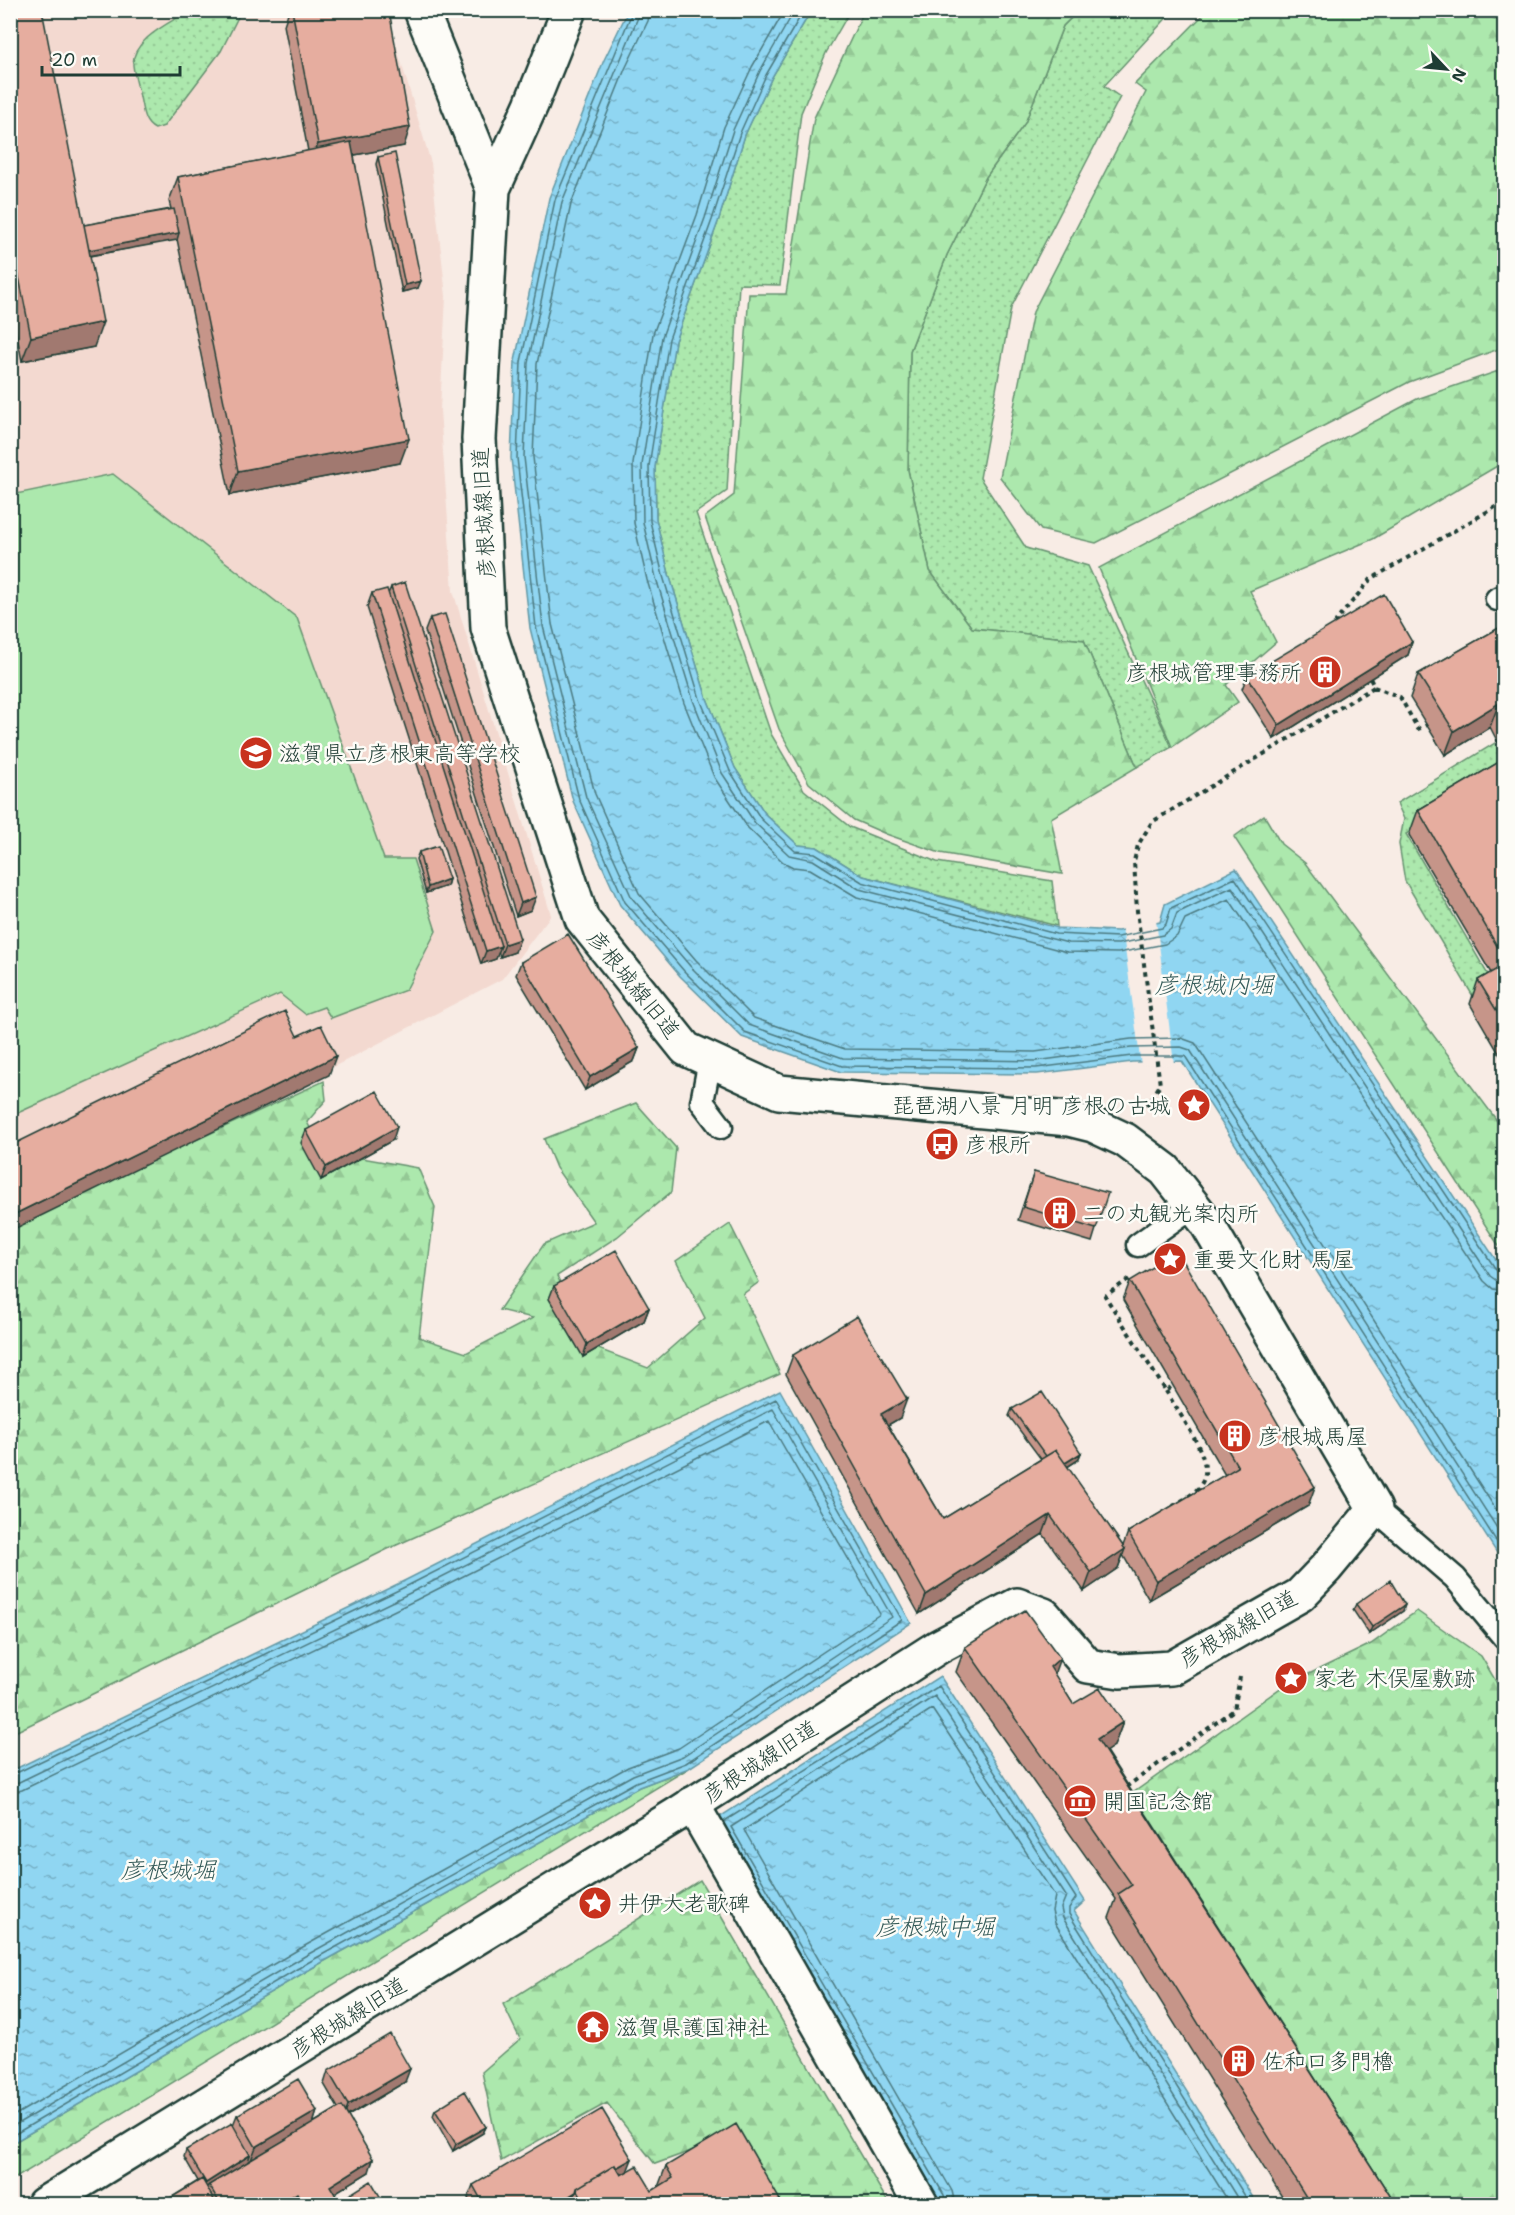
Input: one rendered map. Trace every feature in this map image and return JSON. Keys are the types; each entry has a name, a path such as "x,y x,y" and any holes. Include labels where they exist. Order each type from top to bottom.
{"street":[{"path":"421,10 493,189"},
{"name":"彦根城線旧道","path":"44,2205 692,1804 938,1647 1017,1605 1044,1615 1088,1666 1120,1671 1172,1668 1300,1595 1326,1568 1375,1509 1206,1222 1165,1170 1125,1140 1093,1125 1039,1115 779,1092 686,1049 582,919 488,628 479,439 493,189 531,105 569,10"},
{"path":"692,1804 921,2205"}],"lane":[{"path":"710,1060 702,1102 721,1127"},
{"path":"1138,1245 1193,1206"},
{"path":"1375,1509 1455,1578 1504,1637"}],"path":[{"path":"1340,629 1336,621 1371,579 1504,502"},
{"path":"1370,678 1374,687 1400,697 1418,729 1427,725"},
{"path":"1146,1109 1160,1085 1137,911 1134,861 1138,845 1152,822 1374,687"},
{"path":"1131,1277 1105,1296 1166,1391 1206,1460 1204,1478 1194,1493 1167,1510 1170,1515"},
{"path":"1138,1349 1148,1343"},
{"path":"1166,1391 1172,1386"},
{"path":"1122,1790 1234,1710 1240,1676"}],"shaded area":[{"name":"滋賀県立彦根東高等学校","path":"11,11 386,11 431,163 446,296 440,410 453,591 551,915 502,979 11,1235"}],"green space":[{"path":"188,11 241,11 221,51 164,126 155,129 144,116 133,65 134,56 139,47 153,33"},
{"path":"811,11 850,11 826,53 801,113 780,285 739,284 727,491 696,513 771,734 804,790 850,827 937,862 1052,881 1057,926 863,876 817,847 798,845 766,815 735,768 706,696 669,574 656,519 655,467 675,341 718,222 745,135 772,77"},
{"path":"864,11 1078,11 1063,26 1025,123 986,177 947,255 910,351 908,470 930,571 972,628 1084,640 1137,767 1051,818 1062,874 940,853 886,834 854,820 809,783 779,729 705,517 734,495 749,294 786,294 814,118"},
{"path":"1078,11 1173,11 1104,86 1120,97 1011,308 980,478 1026,548 1088,566 1172,747 1137,767 1084,640 972,628 930,571 908,470 910,351 947,255 986,177 1025,123 1063,26"},
{"path":"1207,11 1475,11 1504,22 1504,347 1409,382 1096,543 1041,530 1000,477 1033,312 1146,92 1135,84"},
{"path":"1504,369 1504,462 1373,539 1250,591 1276,642 1226,685 1238,702 1172,747 1099,568 1417,399"},
{"path":"113,474 297,618 384,859 413,859 436,931 406,990 331,1018 324,1007 305,1014 280,994 11,1116 11,495"},
{"path":"1495,743 1504,760 1504,772 1406,834 1494,985 1474,998 1405,881 1399,844 1404,819 1397,803"},
{"path":"1264,815 1281,844 1305,863 1504,1130 1504,1254 1234,837"},
{"path":"324,1081 326,1100 307,1122 332,1169 362,1158 418,1168 435,1207 419,1337 466,1353 533,1318 499,1310 544,1244 594,1222 556,1168 544,1139 636,1103 676,1148 671,1192 617,1237 557,1276 593,1347 648,1368 705,1318 676,1261 730,1224 759,1282 743,1294 780,1374 390,1548 11,1734 11,1225"},
{"path":"1417,1611 1481,1656 1504,1695 1504,2204 1391,2204 1130,1795 1282,1687 1371,1644"},
{"path":"689,1768 11,2181 11,2144 312,1968 639,1787"},
{"path":"700,1880 889,2204 768,2204 732,2136 655,2164 607,2103 501,2161 482,2072 520,2039 503,2004"}],"water":[{"name":"彦根城内堀","path":"628,11 811,11 772,77 745,135 718,222 675,341 655,467 656,519 669,574 706,696 735,768 766,815 798,845 817,847 863,876 1058,928 1118,931 1160,922 1165,904 1236,869 1504,1272 1504,1564 1182,1061 1132,1062 1037,1074 841,1072 742,1037 680,976 620,905 573,801 530,628 511,458 515,361 549,198 604,60"},
{"name":"彦根城堀","path":"780,1390 911,1623 689,1768 639,1787 312,1968 11,2144 11,1771 406,1580"},
{"name":"彦根城中堀","path":"940,1676 1085,1901 1074,1911 1257,2204 933,2204 712,1822"}],"pier":[{"path":"1156,920 1174,1064 1141,1065 1122,927"}],"building":[{"path":"10,10 42,10 103,322 31,337 10,232"},
{"path":"292,10 389,10 410,127 318,144"},
{"path":"351,142 409,439 238,471 178,177"},
{"path":"395,153 421,281 405,285 378,157"},
{"path":"174,209 179,233 89,250 84,225"},
{"path":"405,582 520,939 505,944 391,587"},
{"path":"387,589 501,946 486,951 372,593"},
{"name":"彦根城管理事務所","path":"1384,594 1412,642 1279,725 1247,676"},
{"path":"445,614 536,897 521,903 430,618"},
{"path":"1504,625 1504,713 1499,703 1454,731 1418,674"},
{"path":"1504,759 1504,958 1418,810"},
{"path":"438,846 449,879 428,887 419,852"},
{"path":"568,934 639,1048 590,1077 521,962"},
{"path":"1504,965 1504,1023 1478,980"},
{"path":"285,1011 297,1036 321,1025 336,1056 11,1216 10,1146"},
{"path":"377,1091 397,1127 326,1167 306,1130"},
{"name":"二の丸観光案内所","path":"1034,1172 1108,1193 1096,1229 1023,1207"},
{"path":"616,1250 649,1308 587,1344 554,1286"},
{"name":"彦根城馬屋","path":"1178,1252 1315,1487 1156,1581 1128,1532 1238,1467 1130,1281"},
{"path":"857,1316 907,1399 881,1414 943,1519 1056,1450 1125,1549 1091,1572 1050,1515 926,1595 793,1355"},
{"path":"1042,1392 1081,1453 1065,1463 1056,1450 1046,1456 1012,1409"},
{"path":"1390,1580 1405,1605 1372,1627 1356,1604"},
{"name":"佐和口多門櫓","path":"1025,1610 1060,1658 1050,1667 1073,1704 1100,1688 1123,1722 1097,1739 1396,2205 1311,2205 1118,1894 1132,1885 965,1647"},
{"path":"390,2034 410,2069 348,2105 328,2071"},
{"path":"298,2079 317,2111 256,2147 237,2115"},
{"path":"465,2091 486,2127 456,2144 435,2110"},
{"path":"342,2106 373,2159 330,2186 339,2201 332,2205 304,2205 297,2193 278,2205 221,2205 209,2185"},
{"path":"602,2109 632,2159 616,2168 615,2165 577,2188 576,2192 555,2205 484,2205 473,2185"},
{"path":"232,2123 250,2155 206,2183 186,2150"},
{"path":"736,2124 780,2200 772,2205 571,2205 582,2198 577,2188 615,2165 621,2175 637,2166 652,2191 673,2178 666,2166"},
{"path":"202,2179 217,2205 159,2205"},
{"path":"371,2181 385,2205 333,2205"}],"place":[{"name":"彦根城管理事務所","path":"1325,672"},
{"name":"滋賀県立彦根東高等学校","path":"256,753"},
{"name":"琵琶湖八景 月明 彦根の古城","path":"1194,1105"},
{"name":"彦根所","path":"942,1144"},
{"name":"二の丸観光案内所","path":"1060,1213"},
{"name":"重要文化財 馬屋","path":"1170,1259"},
{"name":"彦根城馬屋","path":"1235,1436"},
{"name":"家老 木俣屋敷跡","path":"1291,1678"},
{"name":"開国記念館","path":"1080,1801"},
{"name":"井伊大老歌碑","path":"595,1903"},
{"name":"滋賀県護国神社","path":"593,2027"},
{"name":"佐和口多門櫓","path":"1239,2061"}]}
